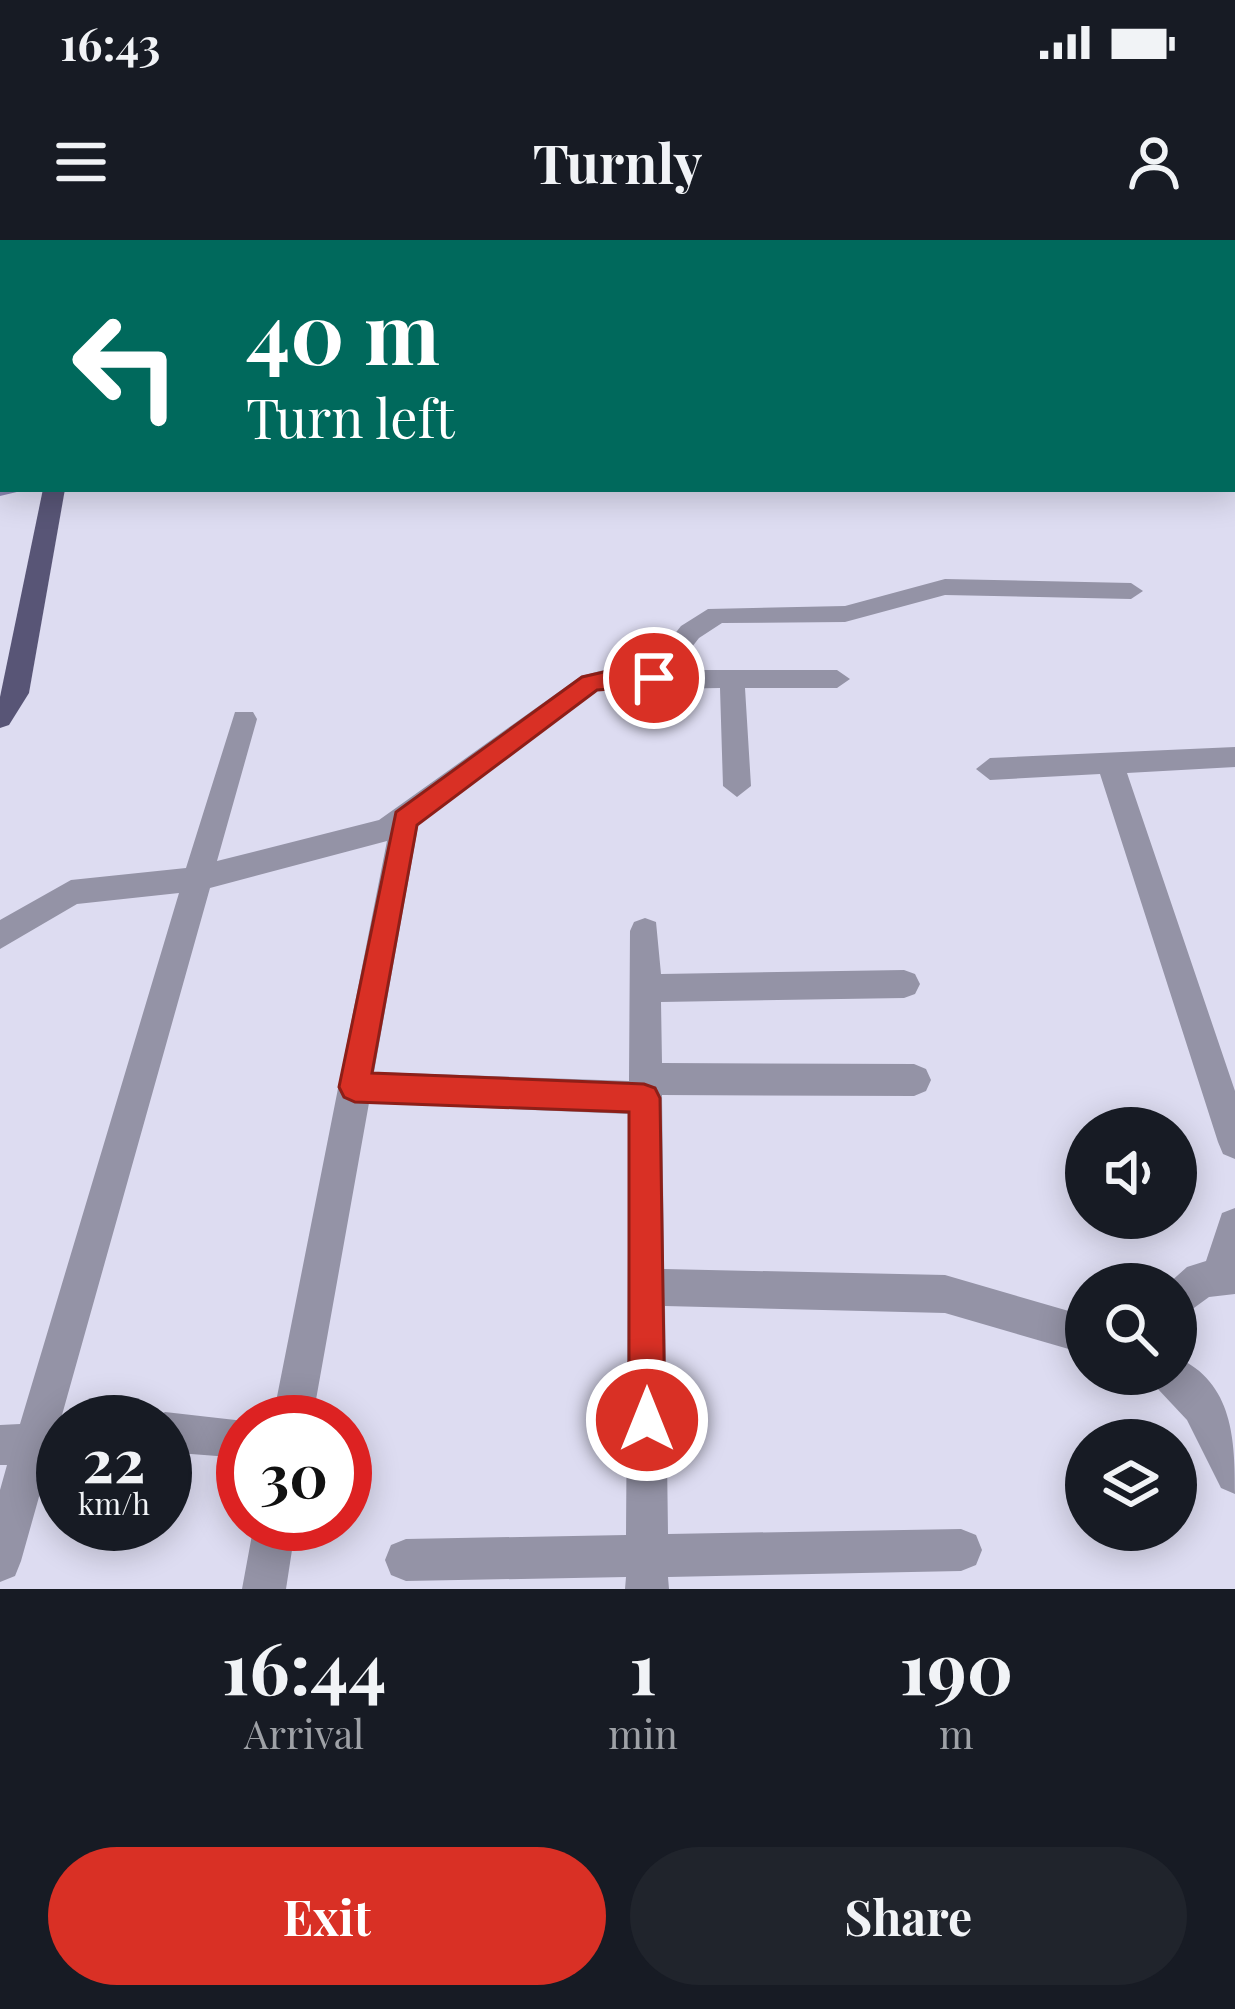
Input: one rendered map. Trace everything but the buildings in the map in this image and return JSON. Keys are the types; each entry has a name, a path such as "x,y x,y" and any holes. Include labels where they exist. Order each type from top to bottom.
{"main road":[{"path":"0,718 16,693 53,492"}],"street":[{"path":"654,678 690,632 717,615 845,614 945,587 1131,591"},
{"path":"0,960 7,932 71,892 197,879 370,834 405,820 590,683 617,677 836,680"},
{"path":"732,679 736,786"},
{"path":"0,1561 244,718"},
{"path":"990,769 1235,757"},
{"path":"1110,763 1220,1052 1235,1142"},
{"path":"297,1395 405,820"},
{"path":"645,931 647,1572"},
{"path":"645,988 904,984"},
{"path":"355,1087 645,1089 914,1080"},
{"path":"1197,1283 1227,1275 1235,1226"},
{"path":"647,1287 945,1294 1065,1329"},
{"path":"1188,1395 1210,1422 1235,1474"},
{"path":"406,1559 647,1572 961,1550"},
{"path":"264,1589 270,1551"}],"route":[{"path":"647,1420 644,1098 355,1087 405,820 590,683 617,677 654,678"}]}
